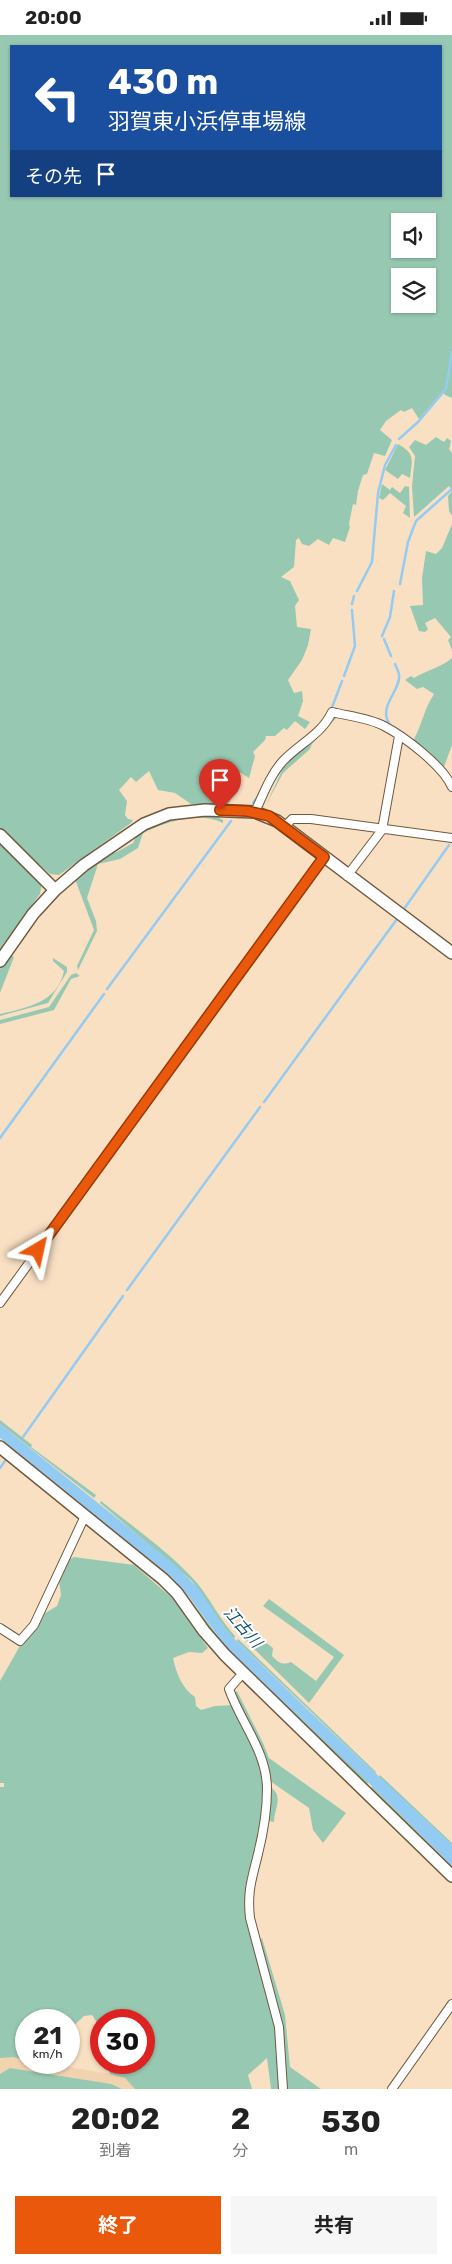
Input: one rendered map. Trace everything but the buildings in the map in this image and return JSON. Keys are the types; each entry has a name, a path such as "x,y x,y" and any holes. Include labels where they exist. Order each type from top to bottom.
{"street":[{"path":"255,812 267,786 283,761 324,725 332,712 378,723 399,736 444,773 452,787"},
{"path":"348,876 382,830 399,736"},
{"path":"0,961 33,914 71,875 118,841 157,818 192,811 255,812 269,816 285,826 348,876 452,953"},
{"path":"285,826 292,819 310,819 452,839"},
{"path":"0,835 55,890"},
{"path":"0,1303 324,857"},
{"path":"0,1447 177,1593 204,1631 243,1673 452,1876"},
{"path":"0,1629 20,1641 34,1625 86,1516"},
{"path":"243,1673 229,1689 258,1750 267,1788 262,1831 250,1879 248,1901 252,1924 279,2027 284,2089"},
{"path":"392,2089 452,2004"}],"shaded area":[{"path":"0,2041 15,2041 15,2074 80,2074 80,2069 90,2071 90,2074 110,2074 125,2078 135,2089 0,2089"}],"green space":[{"path":"0,35 452,35 452,398 445,395 443,391 419,419 412,408 404,412 401,410 386,421 380,430 392,440 385,456 374,453 367,474 363,475 356,505 353,504 350,527 345,542 333,538 329,545 318,539 309,546 302,544 299,538 296,540 294,567 281,577 290,581 299,600 295,606 297,627 311,629 308,645 302,660 288,680 294,693 302,691 303,701 298,716 310,722 305,729 295,721 287,730 284,728 275,736 266,736 265,740 253,752 255,756 249,778 225,763 222,775 229,779 232,775 237,775 240,786 228,804 191,804 175,793 158,790 149,771 136,782 131,777 119,790 127,801 125,815 128,819 133,820 131,823 59,875 50,874 0,830"},
{"path":"436,437 444,442 447,438 451,441 449,449 452,453 452,491 449,486 414,517 412,486 415,456 409,447 415,440 426,445"},
{"path":"398,444 408,451 412,458 410,478 402,474 398,479 385,470"},
{"path":"382,484 390,490 392,487 400,493 405,486 409,487 410,518 403,513 406,506 390,493 383,500 379,498"},
{"path":"452,491 452,516 449,511 448,496"},
{"path":"452,524 452,650 448,640 451,637 435,618 425,623 428,629 425,632 419,631 410,606 423,605 422,578 426,551 436,554 442,548"},
{"path":"452,658 452,745 444,767 413,741 434,694 423,687 417,689 405,680 411,676 414,678"},
{"path":"333,717 337,717 312,744 310,749 283,773 266,805 283,768"},
{"path":"215,816 223,820 223,823 203,818 193,818 162,825 143,833 138,848 120,859 98,864 87,898 96,921 97,931 78,970 77,966 94,930 75,879 106,855 117,852 133,843 138,833 156,824 175,819"},
{"path":"0,842 42,882 40,894 0,948"},
{"path":"10,955 14,957 0,993 0,969"},
{"path":"53,958 67,967 67,972 61,982 64,971 53,961"},
{"path":"76,973 80,976 71,979 54,1010 0,1024 0,1020 49,1007 71,975"},
{"path":"60,983 48,1003 0,1016 0,1014 40,1002 48,997"},
{"path":"0,1420 32,1445 31,1447 96,1495 94,1498 0,1424"},
{"path":"101,1501 163,1550 197,1583 235,1636 234,1639 192,1581 100,1503"},
{"path":"92,1512 181,1587 227,1648 220,1644 180,1589 92,1514"},
{"path":"74,1557 134,1565 172,1598 208,1648 202,1653 189,1652 173,1658 180,1680 190,1694 195,1697 196,1706 201,1710 215,1706 233,1705 259,1758 265,1788 261,1831 246,1891 276,2028 280,2089 271,2089 267,2058 248,2075 252,2089 135,2089 125,2078 110,2074 155,2074 155,2009 90,2009 90,2015 84,2016 80,2020 80,2009 15,2009 15,2057 0,2058 0,1787 4,1787 4,1783 0,1783 0,1681 21,1644 42,1615 57,1606 61,1595 59,1581 70,1559"},
{"path":"269,1599 344,1655 309,1703 241,1636 247,1629 273,1648 272,1656 278,1662 285,1664 291,1662 316,1681 334,1657 263,1606"},
{"path":"238,1639 376,1772 237,1641"},
{"path":"230,1651 369,1782 367,1784 239,1663 229,1653"},
{"path":"237,1691 269,1758 346,1813 323,1843 313,1830 309,1808 270,1781 259,1742 234,1694"},
{"path":"380,1775 452,1843 452,1845 379,1777"},
{"path":"269,1786 277,1794 278,1803 274,1822 269,1821 252,1891 253,1912 258,1933 256,1932 250,1901"},
{"path":"372,1786 452,1866 452,1869 371,1788"},
{"path":"262,1938 285,2015 290,2067 321,2089 286,2089 282,2026 259,1941"},
{"path":"10,2068 15,2069 15,2074 48,2074 111,2084 122,2089 0,2089 0,2074"}],"water":[{"path":"0,1424 175,1565 199,1589 226,1630 452,1845 452,1866 372,1786 227,1648 190,1598 171,1577 0,1438"}],"waterway":[{"path":"399,439 418,422 446,389 452,352"},
{"path":"357,591 372,562 378,493 385,465 396,445"},
{"path":"400,584 408,542 416,521 452,489"},
{"path":"382,636 390,617 394,591"},
{"path":"352,604 354,596"},
{"path":"344,676 355,646 352,610"},
{"path":"384,639 391,656"},
{"path":"390,725 386,711 399,681 399,674 395,664"},
{"path":"331,710 342,681"},
{"path":"253,803 259,795"},
{"path":"107,989 231,821"},
{"path":"404,909 449,845"},
{"path":"264,1102 397,919"},
{"path":"0,1138 104,994"},
{"path":"127,1290 260,1107"},
{"path":"23,1437 123,1296"},
{"path":"0,1468 5,1461"}],"route":[{"path":"38,1250 324,857 285,826 269,816 247,811 220,810"}],"water label":[{"name":"江古川","path":"243,1627"}]}
